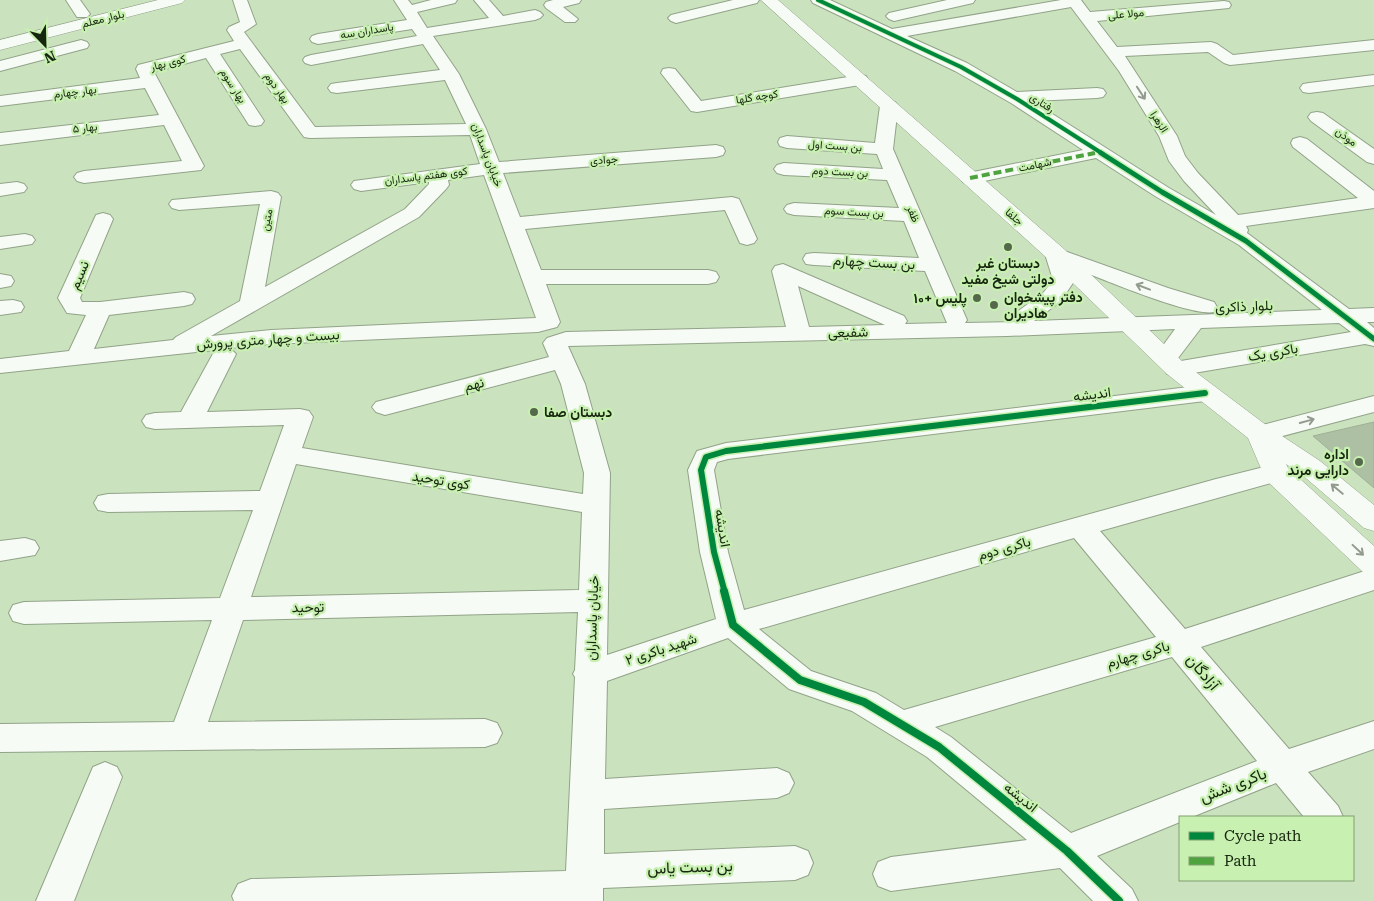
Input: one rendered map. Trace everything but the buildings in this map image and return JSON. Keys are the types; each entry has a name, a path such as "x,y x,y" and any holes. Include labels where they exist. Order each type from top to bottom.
{"main road":[{"name":"بلوار معلم","path":"0,36 136,0"},
{"name":"بلوار معلم","path":"0,46 178,0"},
{"name":"جلفا","path":"769,0 1056,254 1204,393 1260,434 1310,467 1374,521"},
{"path":"1260,434 1276,473 1374,564"}],"street":[{"path":"73,0 82,14"},
{"path":"240,0 248,24 235,30 244,43"},
{"path":"311,60 416,21 450,0"},
{"path":"480,0 497,18"},
{"path":"570,19 552,5 574,0"},
{"path":"676,18 752,0"},
{"path":"866,23 968,0"},
{"path":"1018,0 1031,10"},
{"name":"رفتاری","path":"825,1 866,23 962,67 1013,96 1162,192 1246,241"},
{"path":"890,34 1074,1"},
{"name":"الزهرا","path":"1074,1 1113,52 1168,136 1176,157 1246,241"},
{"name":"مولا علی","path":"1088,17 1224,5"},
{"path":"416,21 535,15"},
{"name":"پاسداران سه","path":"318,39 416,21"},
{"name":"خیابان پاسداران","path":"416,21 451,74 477,129 553,337 573,384 597,474 589,674 584,887"},
{"name":"کوی بهار","path":"84,177 194,166 144,68 244,43"},
{"name":"بهار دوم","path":"244,43 310,133 477,129"},
{"path":"0,66 81,45"},
{"path":"1113,52 1210,47 1230,60 1374,45"},
{"path":"1337,49 1368,70"},
{"name":"بهار سوم","path":"211,52 255,120"},
{"path":"1308,88 1368,70"},
{"name":"کوچه گلها","path":"669,73 697,107 860,80"},
{"path":"337,88 451,74"},
{"name":"بهار چهارم","path":"0,102 150,82"},
{"path":"1013,96 1097,93"},
{"path":"884,149 889,106"},
{"name":"موذن","path":"1317,117 1374,158"},
{"name":"بهار ۵","path":"0,139 170,120"},
{"name":"بن بست اول","path":"786,142 884,149"},
{"path":"1300,144 1374,202"},
{"name":"ظفر","path":"884,149 956,320"},
{"name":"جوادی","path":"492,168 716,152"},
{"name":"شهامت","path":"970,178 1099,152"},
{"name":"کوی هفتم پاسداران","path":"360,185 492,168"},
{"name":"بن بست دوم","path":"784,169 896,176"},
{"path":"175,347 412,213 439,185 437,175"},
{"name":"متین","path":"179,204 271,196 251,304"},
{"path":"1232,222 1374,202"},
{"path":"513,224 732,203 747,239"},
{"name":"بن بست سوم","path":"794,209 913,215"},
{"name":"نسیم","path":"103,219 68,298 75,308 100,309 184,298"},
{"path":"0,243 25,240"},
{"path":"1246,241 1334,309 1373,330"},
{"path":"1056,254 1160,294 1201,314 1184,332 1171,363"},
{"path":"1025,317 1052,298 1064,280 1056,254"},
{"name":"بن بست چهارم","path":"814,259 933,265"},
{"path":"797,328 783,271 896,321"},
{"path":"532,277 708,277"},
{"name":"بلوار ذاکری","path":"1122,317 1334,309 1374,302"},
{"path":"78,357 100,309"},
{"name":"شفیعی","path":"553,337 797,328 896,321 1025,317 1122,317"},
{"name":"شفیعی","path":"797,328 1007,329 1122,317"},
{"name":"باکری یک","path":"1171,363 1373,330"},
{"name":"بیست و چهار متری پرورش","path":"0,366 271,336 553,337"},
{"name":"بیست و چهار متری پرورش","path":"0,379 277,348 553,337"},
{"name":"نهم","path":"385,407 553,337"},
{"path":"190,420 224,354"},
{"name":"اندیشه","path":"1119,901 1067,851 940,747 864,702 800,680 733,625 714,552 701,470 706,457 726,451 1204,393"},
{"path":"1260,434 1374,404"},
{"path":"155,421 300,417 186,736"},
{"name":"کوی توحید","path":"286,454 596,505"},
{"name":"باکری دوم","path":"733,625 1216,488 1276,473"},
{"path":"108,503 270,500"},
{"name":"آزادگان","path":"1081,526 1324,816"},
{"name":"باکری چهارم","path":"901,724 1178,642 1374,579"},
{"name":"توحید","path":"24,613 592,601"},
{"name":"شهید باکری ۲","path":"589,674 733,625"},
{"path":"0,738 485,733"},
{"name":"باکری شش","path":"891,874 1067,851 1282,766 1374,735"},
{"path":"55,901 105,777"},
{"path":"586,795 777,783"},
{"name":"بن بست یاس","path":"251,896 584,887 795,863"}],"marked path":[{"path":"970,178 1099,152"}],"cycle path":[{"path":"818,0 961,67 1017,99 1162,192 1246,241 1374,339"},
{"path":"1119,901 1067,851 939,747 864,702 800,680 733,625 714,552 701,470 706,457 726,451 1205,393"}],"place":[{"name":"دبستان غیر دولتی شیخ مفید","path":"1008,247"},
{"name":"پلیس +۱۰","path":"977,298"},
{"name":"دفتر پیشخوان هادیران","path":"994,305"},
{"name":"دبستان صفا","path":"534,412"},
{"name":"اداره دارایی مرند","path":"1359,462"}]}
